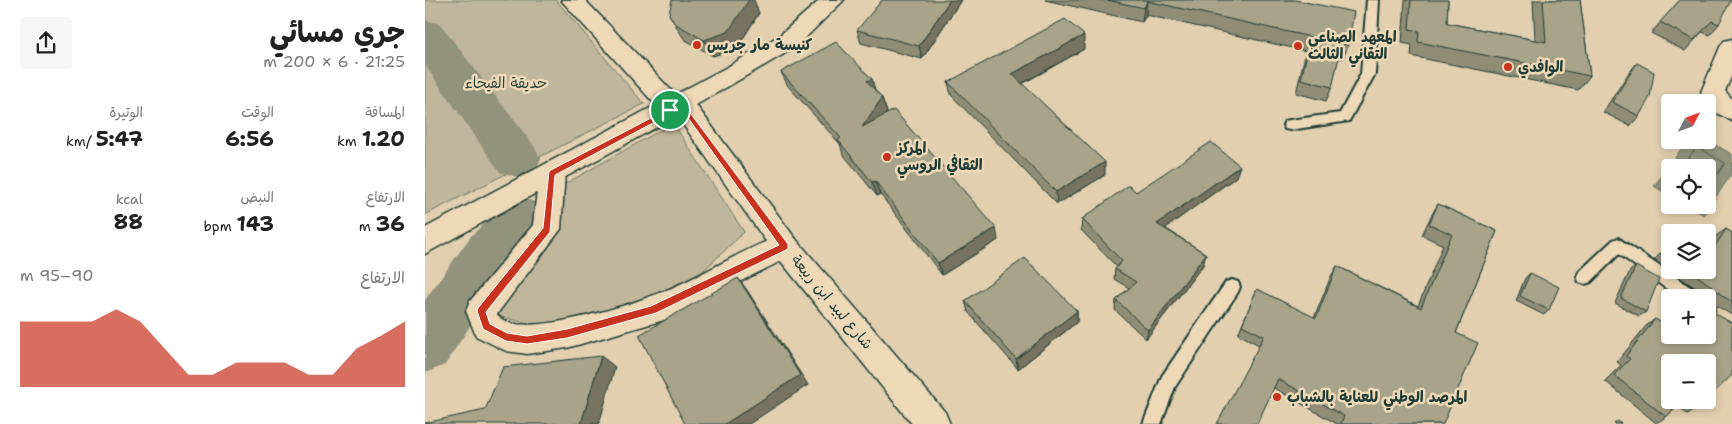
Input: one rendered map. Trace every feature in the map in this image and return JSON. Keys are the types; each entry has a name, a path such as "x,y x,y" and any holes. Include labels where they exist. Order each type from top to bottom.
{"street":[{"name":"شارع لبيد ابن ربيعة","path":"572,0 661,94 676,107 785,246 933,424"},
{"path":"425,242 676,107 788,41 833,0"},
{"path":"1732,46 1713,92 1722,105 1732,112"},
{"path":"552,174 547,229 481,311 487,326 506,337 527,340 567,334 653,310 785,246"}],"lane":[{"path":"1290,125 1343,117 1368,74 1373,0"},
{"path":"1585,277 1618,245 1680,289"},
{"path":"1152,424 1168,382 1232,287"}],"green space":[{"name":"حديقة الفيحاء","path":"425,0 556,0 644,104 425,215"},
{"path":"673,123 744,232 680,293 542,327 494,315 556,189"}],"water":[{"path":"1716,145 1732,154 1732,173 1716,197 1716,159 1674,159 1681,149 1716,149"},
{"path":"1661,177 1661,190 1654,186"}],"building":[{"path":"672,0 749,0 728,32 704,40 674,23 669,14"},
{"path":"882,0 950,0 919,46 857,30"},
{"path":"1107,0 1295,0 1354,12 1348,45 1342,44 1332,87 1301,79 1311,37 1147,1 1144,8"},
{"path":"1411,0 1448,0 1447,23 1546,42 1543,0 1580,0 1590,76 1418,42 1419,31 1409,29"},
{"path":"1680,0 1731,0 1719,24 1712,21 1694,40 1660,22"},
{"path":"1065,19 1084,35 1012,74 1105,162 1056,192 948,82"},
{"path":"836,42 872,79 867,81 882,98 862,127 894,110 996,228 938,263 875,181 872,182 838,140 841,138 781,72"},
{"path":"1637,63 1654,72 1650,97 1639,116 1612,102"},
{"path":"1211,142 1240,166 1157,224 1206,254 1148,330 1116,300 1136,282 1115,269 1122,261 1082,219 1129,185 1136,192"},
{"path":"1438,204 1497,231 1456,333 1478,343 1443,424 1341,424 1344,416 1278,379 1257,424 1217,424 1264,336 1242,325 1257,289 1316,318 1337,266 1421,308 1452,234 1429,224"},
{"path":"1726,229 1732,233 1732,302 1702,279 1716,279 1716,245"},
{"path":"1025,258 1077,311 1016,359 965,301"},
{"path":"1636,266 1659,279 1646,312 1621,298"},
{"path":"1530,273 1559,287 1549,310 1520,296"},
{"path":"738,278 800,375 725,424 685,424 639,335"},
{"path":"1716,314 1732,323 1732,375 1716,390 1716,354 1661,354 1661,409 1674,409 1666,417 1614,375 1630,359 1626,356 1655,319 1661,322 1661,344 1716,344"},
{"path":"601,356 581,424 425,424 485,410 503,367"}],"waterway":[{"path":"425,34 517,159"},
{"path":"425,347 489,252 523,219"}],"place":[{"name":"كنيسة مار جريس","path":"697,45"},
{"name":"المعهد الصناعي التقاني الثالث","path":"1298,46"},
{"name":"الوافدي","path":"1508,67"},
{"name":"المركز الثقافي الروسي","path":"887,157"},
{"name":"المرصد الوطني للعناية بالشباب","path":"1277,397"}],"route":[{"path":"682,104 785,246 653,310 567,334 527,340 506,337 487,326 481,311 507,276 547,229 552,174 670,110 682,104"}]}
